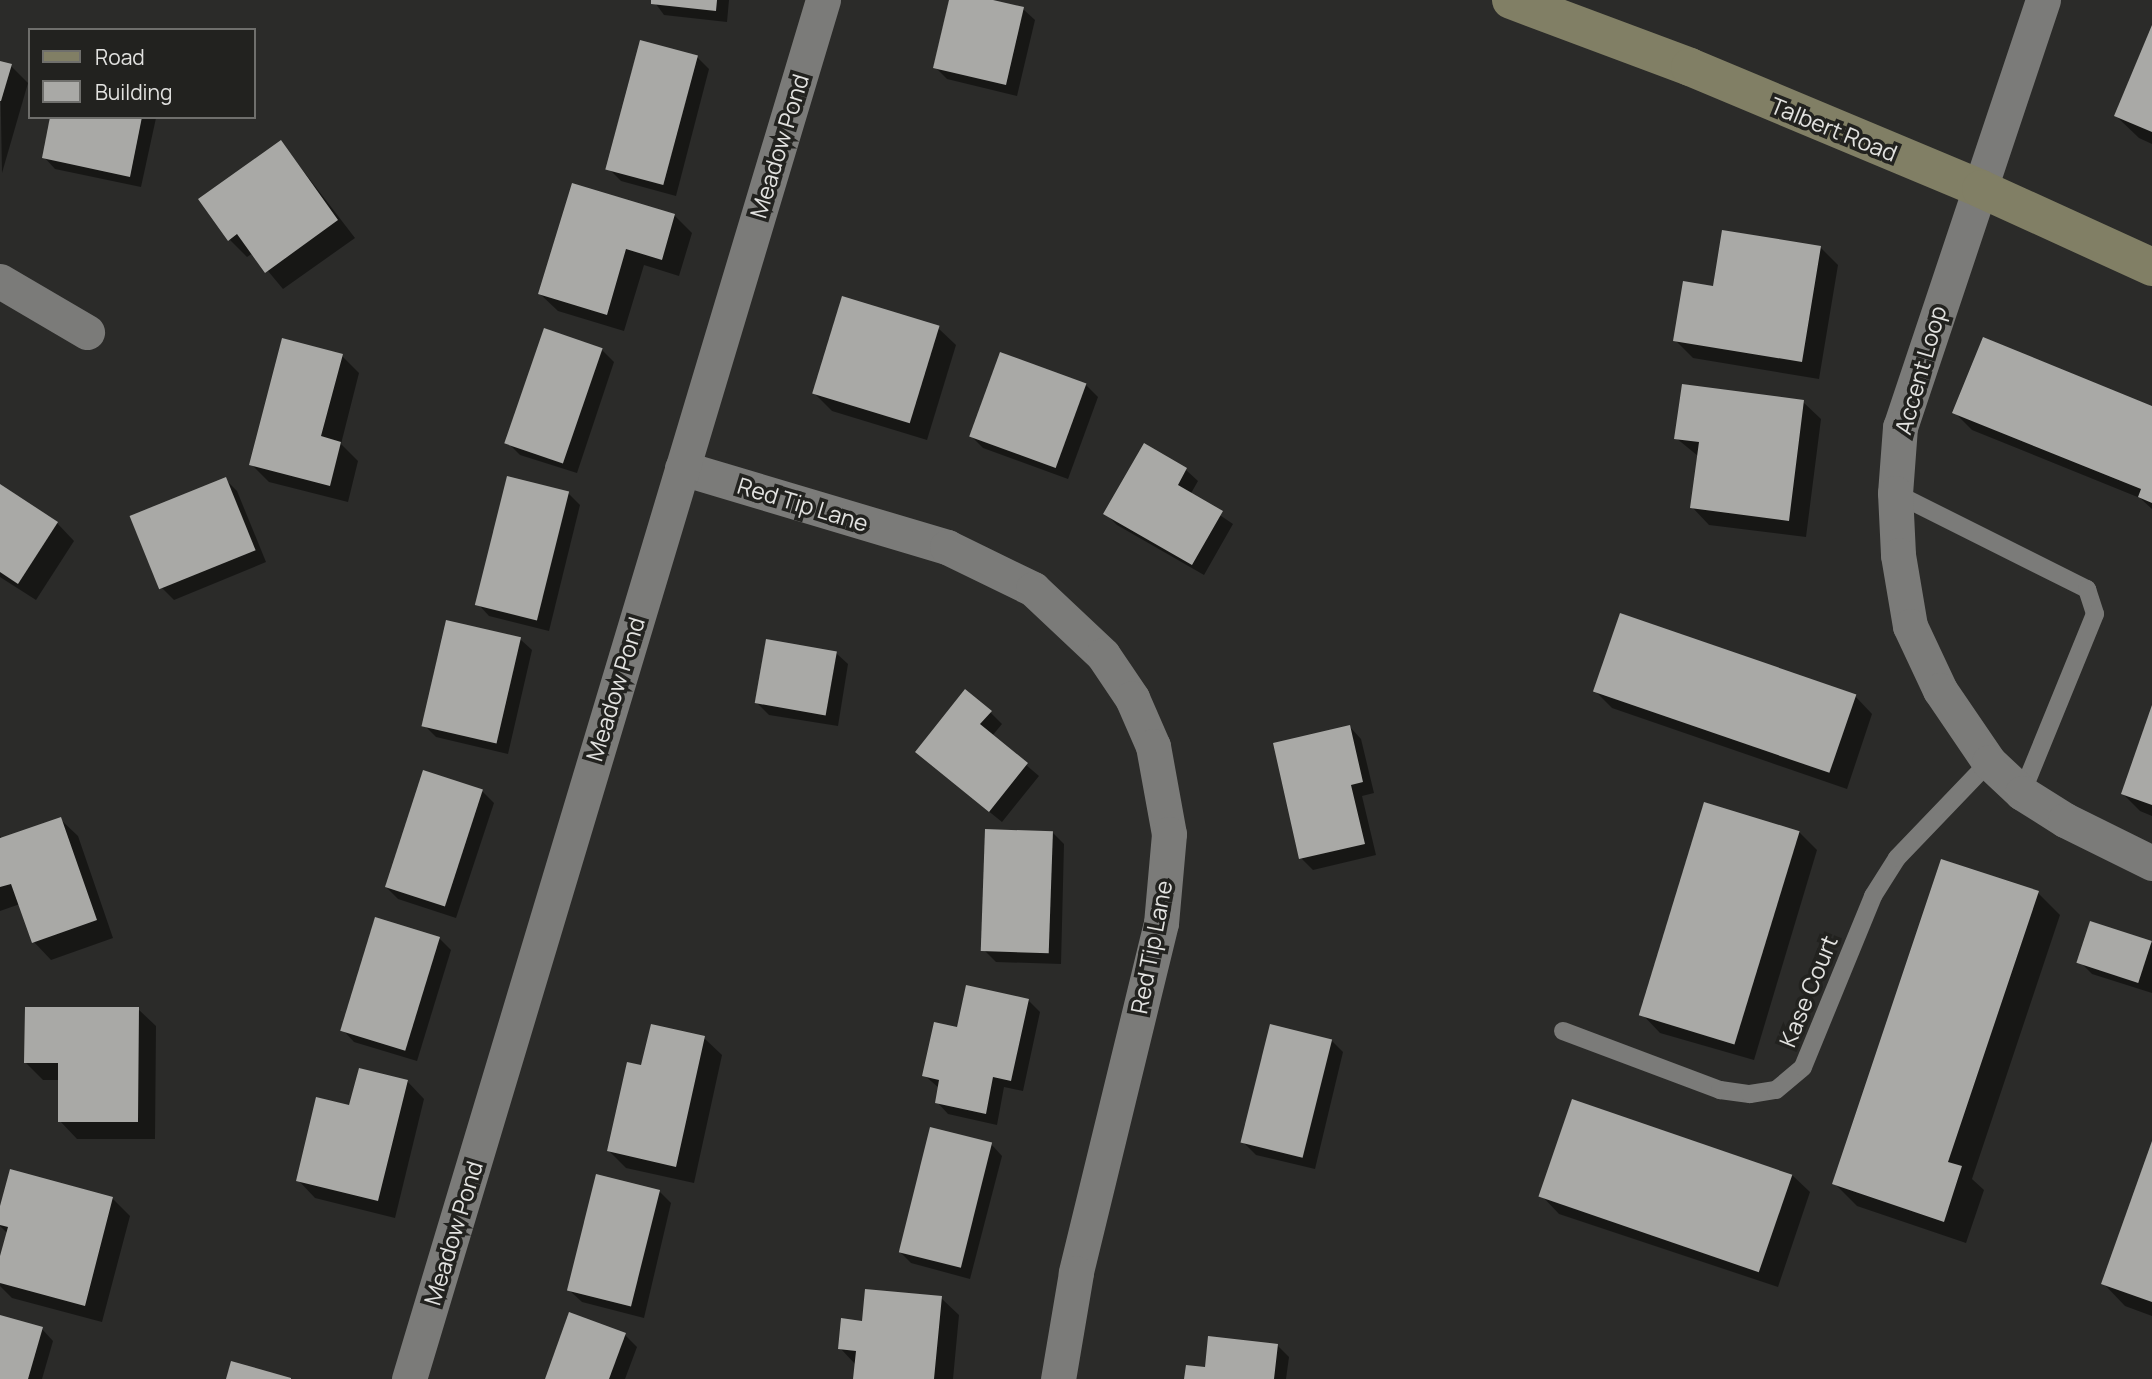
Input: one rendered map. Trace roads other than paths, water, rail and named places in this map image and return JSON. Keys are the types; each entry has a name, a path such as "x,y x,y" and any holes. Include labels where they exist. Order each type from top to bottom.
{"street":[{"name":"Meadow Pond","path":"409,1379 823,0"},
{"name":"Talbert Road","path":"1511,0 1690,67 1981,189 2152,267"},
{"name":"Accent Loop","path":"2043,0 1981,189 1945,283 1900,427 1895,493 1898,555 1910,626 1940,690 1989,762 2022,793 2112,846 2152,863"},
{"path":"0,281 87,332"},
{"name":"Red Tip Lane","path":"682,468 947,547 1033,589 1103,654 1132,698 1153,746 1169,834 1161,923 1076,1273 1058,1379"}],"lane":[{"path":"1895,493 2087,589 2095,614 2022,793"},
{"name":"Kase Court","path":"1563,1031 1720,1090 1750,1094 1776,1090 1803,1067 1873,896 1897,858 1989,762"}]}
